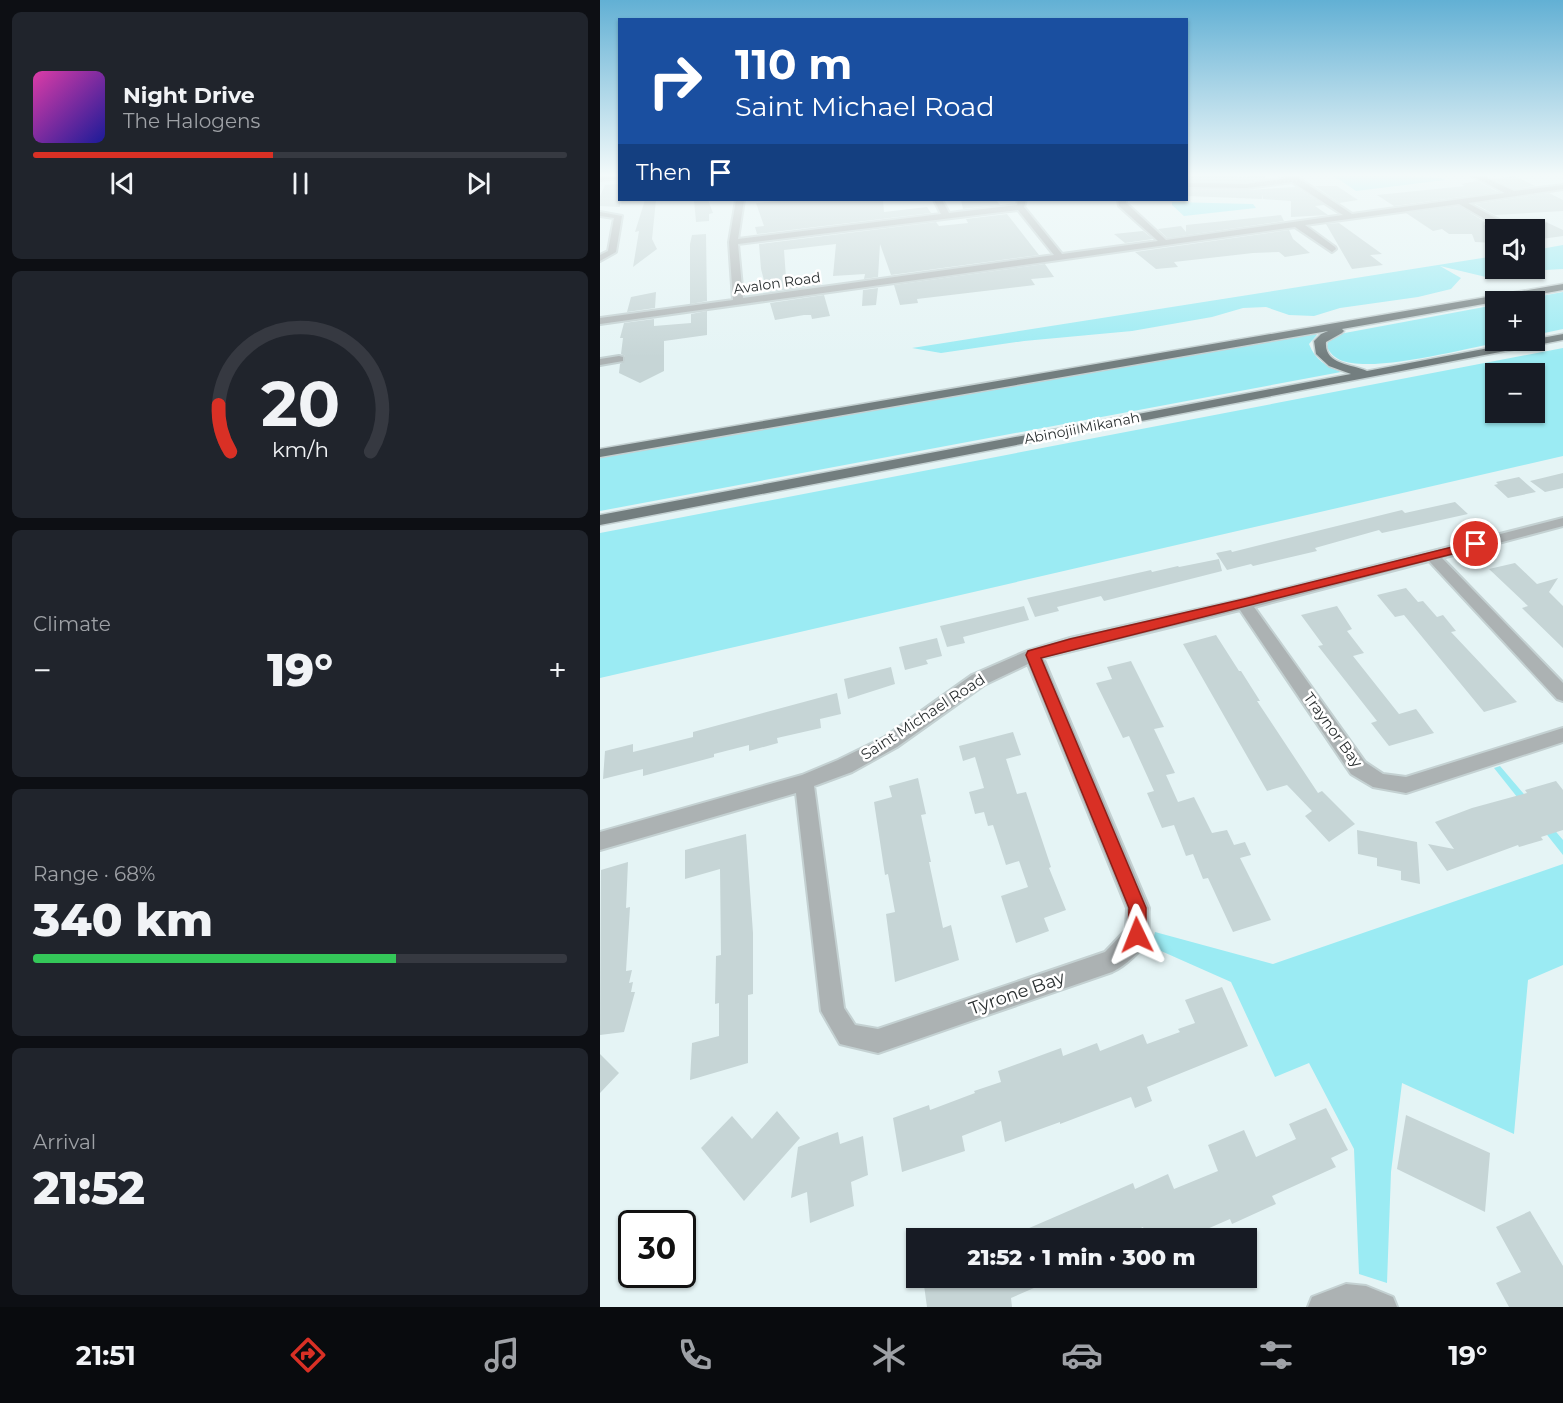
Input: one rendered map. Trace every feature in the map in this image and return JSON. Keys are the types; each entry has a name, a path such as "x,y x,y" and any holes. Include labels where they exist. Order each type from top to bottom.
{"main road":[{"path":"600,453 1563,287"},
{"path":"1381,371 1349,370 1332,363 1321,353 1320,341 1334,332 1419,316 1475,302"},
{"name":"Abinojii Mikanah","path":"600,520 1563,337"}],"street":[{"path":"600,258 612,252 615,235"},
{"path":"734,235 738,302"},
{"path":"733,242 793,235"},
{"path":"1044,235 1061,258"},
{"path":"1156,235 1164,242"},
{"name":"Avalon Road","path":"600,321 1216,235"},
{"path":"1312,235 1332,249"},
{"path":"600,362 619,359"},
{"name":"Saint Michael Road","path":"600,841 804,782 867,756 978,680 1033,655 1070,644 1244,604 1563,522"},
{"path":"1432,556 1563,694"},
{"name":"Traynor Bay","path":"1244,604 1358,768 1378,782 1392,785 1406,784 1563,735"},
{"name":"Tyrone Bay","path":"804,782 833,1011 848,1036 878,1041 1112,961 1137,935 1137,908 1033,655"},
{"path":"1322,1307 1340,1298 1363,1298 1383,1307"}],"shaded area":[{"path":"1563,245 1563,269 1545,270 1545,248"},
{"path":"1485,258 1485,277 1440,266 1461,278 1451,289 1418,297 1340,308 1314,316 1289,315 1266,307 1243,308 1212,317 1132,331 1024,341 941,353 912,348"},
{"path":"1563,292 1563,329 1545,333 1545,295"},
{"path":"1485,307 1485,345 1420,358 1374,364 1340,360 1332,355 1327,347 1328,340 1334,335"},
{"path":"1315,333 1317,335 1309,344 1314,354 1326,365 1341,372 600,511 600,458"},
{"path":"1563,348 1563,456 600,678 600,533"},
{"path":"1500,766 1563,840 1563,855 1494,768"},
{"path":"1563,864 1563,965 1528,980 1514,1134 1402,1083 1391,1172 1387,1283 1359,1274 1354,1149 1309,1063 1275,1077 1231,982 1152,947 1155,932 1273,964"}],"building":[{"path":"638,235 652,235 657,249 633,267"},
{"path":"692,235 706,235 707,301 690,304 690,244"},
{"path":"831,235 1023,235 1039,255 891,275 880,244 878,277 864,279 865,274 833,276 836,244 784,250 786,278 818,274 821,285 767,292 761,269 759,244"},
{"path":"1115,235 1148,235 1153,239 1125,243"},
{"path":"1164,235 1188,235 1167,238"},
{"path":"1254,235 1291,235 1310,253 1285,257 1279,252 1253,253 1174,262 1178,267 1156,269 1135,252"},
{"path":"1332,235 1356,235 1382,254 1370,255 1383,265 1352,269"},
{"path":"1472,235 1485,235 1485,242 1475,242"},
{"path":"1545,235 1563,236 1545,238"},
{"path":"1045,264 1054,277 1031,279 1035,285 917,299 918,303 900,305 894,285"},
{"path":"878,288 876,305 862,306 863,290"},
{"path":"656,292 655,308 627,312 631,297"},
{"path":"824,295 830,316 812,319 811,315 804,315 775,320 770,303"},
{"path":"707,311 707,335 664,341 664,371 640,383 619,373 620,364 625,361 625,356 621,354 623,338 620,338 624,323 654,319 654,326 691,323 691,314"},
{"path":"1563,473 1563,488 1545,492 1530,481"},
{"path":"1519,477 1536,492 1508,498 1494,485 1498,484 1496,482"},
{"path":"1455,502 1468,514 1382,533 1379,530 1315,548 1317,551 1253,566 1251,564 1227,570 1216,553 1231,550 1232,552 1402,510 1405,513"},
{"path":"1219,559 1222,571 1104,601 1101,596 1057,607 1059,611 1035,617 1027,598 1151,570 1152,572"},
{"path":"1515,563 1537,584 1558,578 1549,592 1563,606 1563,648 1522,608 1528,606 1489,569"},
{"path":"1406,588 1418,602 1423,601 1437,617 1443,615 1456,631 1451,632 1517,702 1484,712 1404,615 1395,617 1377,595"},
{"path":"1024,606 1029,620 963,637 965,643 947,647 940,626"},
{"path":"1337,606 1352,629 1347,631 1364,653 1353,656 1399,714 1416,709 1434,733 1389,746 1371,723 1377,721 1318,646 1323,645 1301,615"},
{"path":"1216,635 1318,793 1322,791 1355,824 1329,842 1305,816 1312,811 1287,785 1267,791 1183,644"},
{"path":"937,638 942,656 926,660 928,664 905,670 899,647"},
{"path":"1131,661 1164,727 1154,729 1175,773 1166,775 1178,802 1194,797 1212,833 1227,830 1234,845 1245,842 1251,855 1240,858 1271,920 1233,932 1208,878 1203,879 1193,854 1186,856 1174,825 1162,828 1147,793 1154,791 1129,736 1123,738 1096,683 1112,679 1107,667"},
{"path":"891,667 895,684 848,699 844,679"},
{"path":"837,693 841,714 820,719 821,728 777,738 778,743 749,751 749,745 643,776 643,769 603,779 605,751 633,744 633,752 693,737 693,732"},
{"path":"1013,732 1021,755 1006,759 1017,794 1026,792 1051,867 1049,868 1066,910 1044,918 1049,931 1016,943 1001,896 1028,887 1019,861 1006,865 993,825 988,826 984,812 975,814 969,792 984,788 975,757 963,761 959,746"},
{"path":"918,778 926,814 921,815 943,928 951,925 959,960 895,982 886,914 895,912 888,874 885,875 874,802 892,797 889,786"},
{"path":"1556,781 1563,790 1563,830 1541,837 1543,840 1519,847 1518,845 1447,871 1428,844 1454,849 1435,822 1472,808 1527,793 1525,790"},
{"path":"1357,830 1417,842 1420,884 1401,880 1401,871 1377,866 1377,858 1358,854"},
{"path":"746,834 753,933 753,994 748,995 748,1063 690,1080 692,1043 719,1036 719,1003 715,1004 716,956 721,955 720,869 685,879 685,850"},
{"path":"628,862 626,908 630,907 626,971 632,970 629,983 633,982 631,992 635,992 624,1032 600,1035 601,870"},
{"path":"1222,987 1248,1046 1147,1087 1152,1101 1135,1108 1131,1097 1005,1142 1001,1121 962,1136 965,1151 902,1172 893,1118 929,1105 930,1110 975,1093 974,1091 1001,1082 998,1071 1061,1048 1063,1056 1097,1043 1100,1051 1143,1034 1147,1044 1180,1032 1178,1029 1195,1023 1185,1000"},
{"path":"600,1054 619,1073 600,1093"},
{"path":"1326,1108 1348,1150 1331,1158 1336,1167 1272,1196 1276,1204 1232,1224 1230,1219 1209,1228 1029,1228 1133,1183 1135,1189 1168,1174 1174,1189 1218,1171 1208,1145 1244,1130 1256,1157 1296,1139 1289,1124"},
{"path":"777,1111 800,1138 744,1201 701,1148 732,1116 752,1139"},
{"path":"1406,1115 1490,1153 1485,1212 1397,1169"},
{"path":"838,1132 840,1144 863,1136 868,1175 851,1182 854,1206 810,1223 807,1192 791,1198 798,1147"},
{"path":"1530,1211 1563,1266 1563,1307 1509,1307 1496,1283 1521,1272 1496,1227"},
{"path":"924,1288 1034,1288 1011,1298 1012,1307 927,1307"}],"route":[{"path":"1137,935 1137,908 1033,655 1070,644 1244,604 1476,544"}]}
